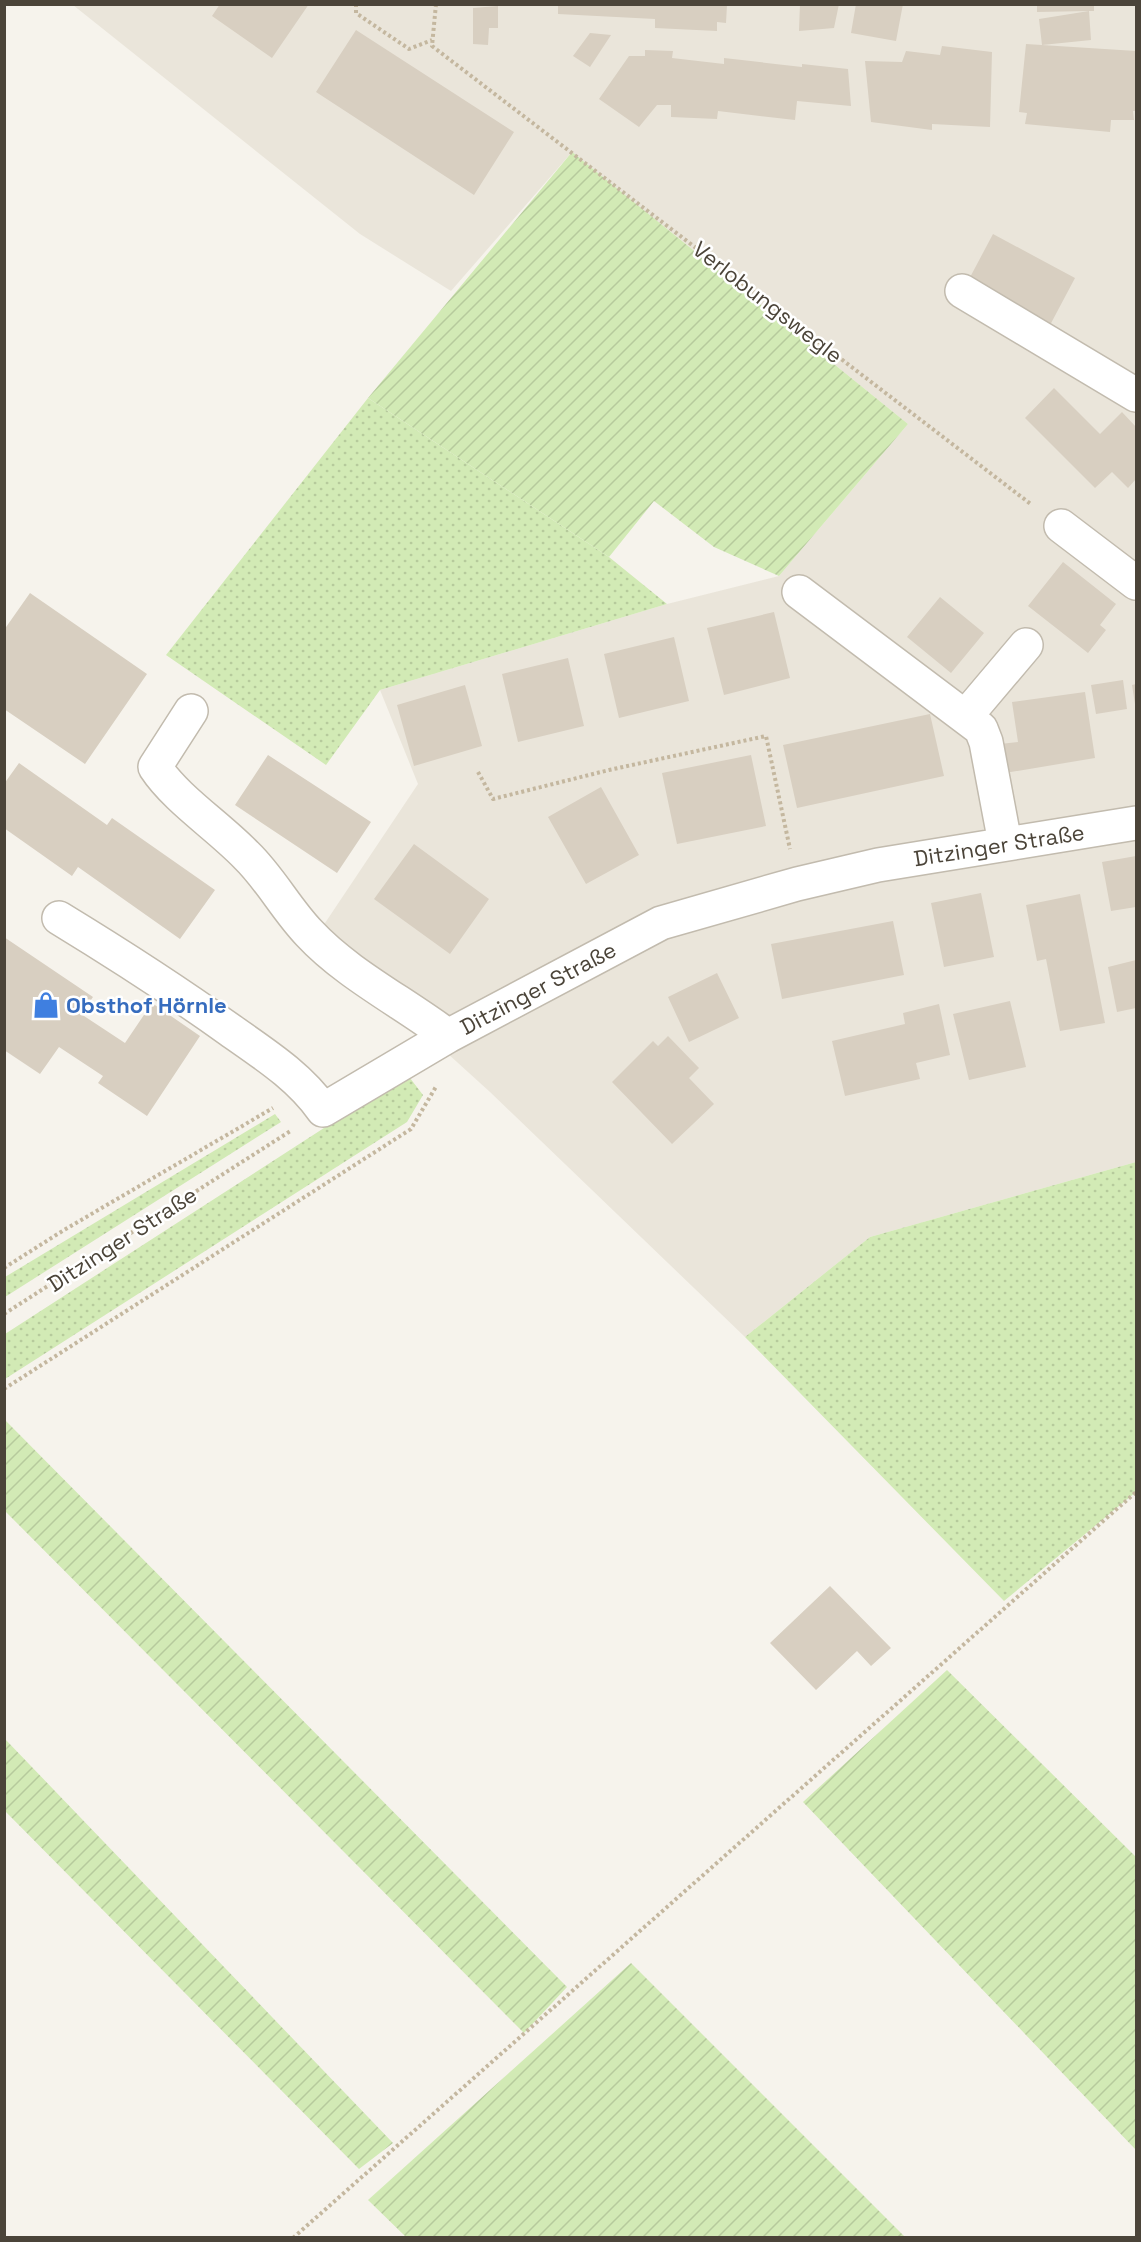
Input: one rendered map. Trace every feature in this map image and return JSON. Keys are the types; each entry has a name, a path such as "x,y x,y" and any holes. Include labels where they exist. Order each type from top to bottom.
{"street":[{"path":"962,291 1137,395"},
{"path":"1061,526 1137,583"},
{"path":"799,592 981,729 986,742 1005,843"},
{"path":"966,716 1026,645"},
{"path":"191,711 155,766 167,786 197,808 248,856 309,934 441,1040"},
{"name":"Ditzinger Straße","path":"315,1099 441,1040 661,923 797,884 878,865 1137,823"},
{"path":"60,918 156,977 315,1099"}],"path":[{"path":"356,4 356,13 409,49 433,40 436,4"},
{"name":"Verlobungswegle","path":"433,40 432,46 712,258 949,444 1061,526"},
{"path":"478,772 494,799 609,770 766,736 797,884"},
{"path":"4,1389 411,1129 443,1076 441,1040"},
{"path":"4,1268 64,1230 315,1099"},
{"name":"Ditzinger Straße","path":"4,1314 315,1099"},
{"path":"293,2238 1137,1492"}],"shaded area":[{"path":"73,5 1136,5 1136,1162 870,1237 745,1337 490,1092 317,935 418,784 380,690 667,604 779,576 908,424 572,152 451,291 360,234"}],"green space":[{"path":"572,152 908,424 779,576 714,547 654,501 609,557 368,398"},
{"path":"368,398 609,557 667,604 380,690 326,765 166,655"},
{"path":"410,1078 423,1095 407,1122 5,1379 5,1334 324,1128"},
{"path":"275,1114 281,1122 5,1297 5,1277"},
{"path":"1136,1162 1136,1492 1004,1601 745,1337 870,1237"},
{"path":"4,1419 567,1987 524,2033 5,1511"},
{"path":"947,1670 1136,1857 1136,2150 803,1802"},
{"path":"4,1739 393,2143 359,2169 5,1811"},
{"path":"631,1963 905,2237 406,2237 368,2200"}],"building":[{"path":"220,4 309,4 272,58 212,16"},
{"path":"800,4 839,4 834,28 799,31"},
{"path":"856,4 903,4 896,41 851,33"},
{"path":"1037,4 1094,4 1094,11 1037,12"},
{"path":"558,5 727,5 726,23 717,22 717,31 655,28 655,19 558,14"},
{"path":"498,6 498,28 489,28 488,45 473,44 473,8"},
{"path":"1089,11 1091,40 1042,45 1039,19"},
{"path":"356,30 514,132 474,195 316,92"},
{"path":"590,33 611,35 590,67 573,56"},
{"path":"1026,44 1136,51 1134,120 1111,120 1110,132 1025,124 1027,113 1019,112"},
{"path":"942,46 992,52 990,127 932,124 932,130 871,122 865,61 902,62 906,51 940,55"},
{"path":"645,50 673,51 672,58 724,64 724,58 802,67 802,64 848,69 851,106 797,101 795,120 718,111 717,119 671,117 671,105 657,105 639,127 599,99 629,56 645,56"},
{"path":"993,234 1075,278 1049,327 967,283"},
{"path":"1054,388 1100,434 1122,412 1136,427 1136,479 1128,488 1112,472 1095,488 1025,418"},
{"path":"1063,562 1116,604 1100,625 1106,630 1088,653 1028,606"},
{"path":"30,593 147,674 85,764 4,709 4,630"},
{"path":"940,597 984,633 951,673 907,637"},
{"path":"774,612 790,678 724,695 707,628"},
{"path":"674,637 689,701 619,718 604,654"},
{"path":"568,658 584,726 518,742 502,674"},
{"path":"1123,680 1127,709 1096,714 1091,685"},
{"path":"1136,684 1136,704 1135,704 1132,685"},
{"path":"465,685 482,746 414,766 397,705"},
{"path":"1085,692 1095,758 1005,773 1000,744 1018,742 1012,702"},
{"path":"930,714 944,776 797,808 783,745"},
{"path":"268,755 371,822 337,873 235,805"},
{"path":"751,755 766,826 677,844 662,773"},
{"path":"19,763 107,825 112,818 215,890 180,939 78,867 72,876 4,828 4,784"},
{"path":"601,787 639,855 586,884 548,817"},
{"path":"414,844 489,899 450,954 374,899"},
{"path":"1136,856 1136,907 1111,911 1102,862"},
{"path":"981,893 994,957 944,967 931,903"},
{"path":"1080,894 1105,1023 1060,1031 1046,959 1037,961 1026,905"},
{"path":"893,921 904,975 782,999 771,944"},
{"path":"4,937 93,997 81,1014 125,1043 152,1003 200,1036 147,1116 98,1083 103,1076 59,1047 40,1074 4,1050"},
{"path":"1136,960 1136,1008 1117,1012 1108,967"},
{"path":"717,973 739,1018 689,1042 668,997"},
{"path":"1010,1001 1026,1067 969,1080 953,1014"},
{"path":"939,1004 950,1055 916,1063 920,1079 845,1096 832,1041 905,1024 903,1013"},
{"path":"668,1036 699,1068 689,1078 714,1104 672,1144 612,1082 653,1041 658,1046"},
{"path":"830,1586 891,1648 871,1666 857,1651 816,1690 770,1643"}],"place":[{"name":"Obsthof Hörnle","path":"46,1005"}]}
